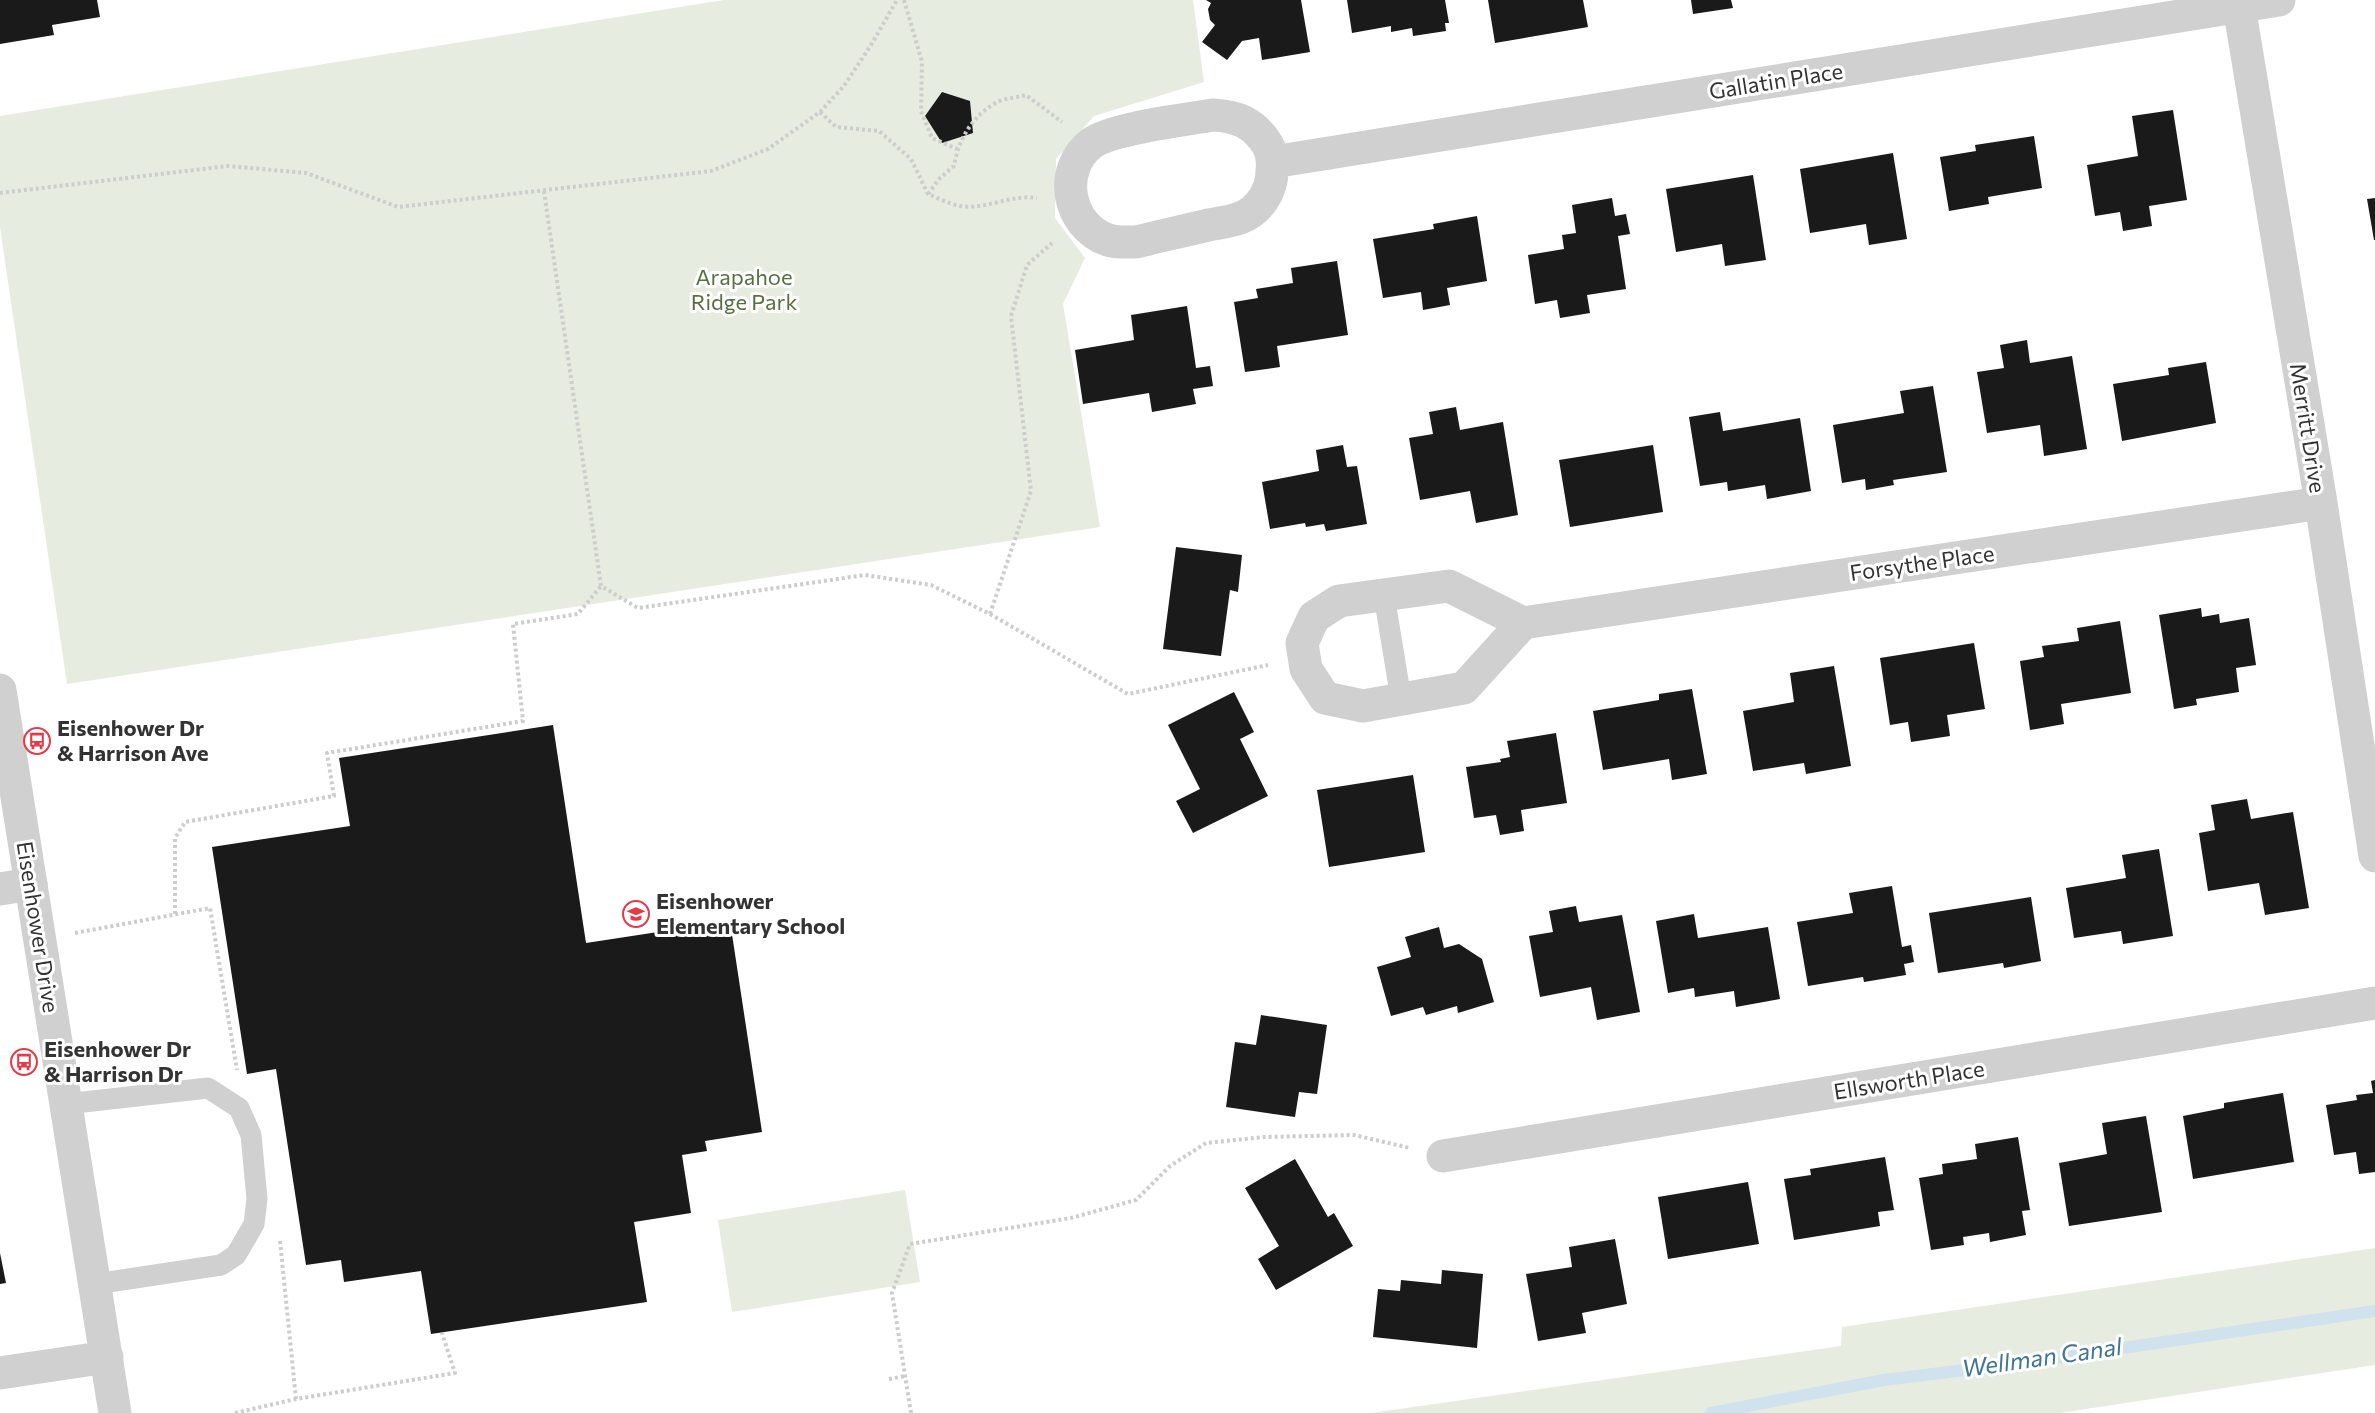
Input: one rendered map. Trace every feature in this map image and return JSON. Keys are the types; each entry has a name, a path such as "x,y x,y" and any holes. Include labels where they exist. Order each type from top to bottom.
{"street":[{"name":"Gallatin Place","path":"1273,162 2238,3 2279,0"},
{"name":"Merritt Drive","path":"2238,3 2321,503 2375,856"},
{"path":"1213,115 1229,116 1245,121 1259,132 1269,148 1273,162 1272,178 1267,194 1256,208 1241,218 1136,242 1122,243 1108,240 1093,232 1080,220 1071,197 1070,180 1075,164 1092,143 1118,133 1213,115"},
{"name":"Forsythe Place","path":"1523,623 2321,503"},
{"path":"1449,586 1523,623 1464,688 1363,706 1325,698 1306,669 1304,658 1302,643 1314,617 1338,601 1384,595 1449,586"},
{"name":"Eisenhower Drive","path":"0,690 15,886 39,939 115,1413"},
{"name":"Ellsworth Place","path":"1443,1156 2375,1003"},
{"path":"0,1373 107,1357"}],"lane":[{"path":"1384,595 1401,699"},
{"path":"66,1104 208,1088 239,1108 250,1135 257,1199 254,1224 236,1255 221,1265 95,1284"}],"path":[{"path":"0,193 228,166 306,173 398,207 711,171 768,149 820,112 844,86 897,0"},
{"path":"903,0 922,62 921,111 932,138 957,149"},
{"path":"928,194 940,178 954,166 957,149 968,130 985,110 1002,100 1026,95 1092,143"},
{"path":"820,112 836,127 879,131 911,159 928,194 961,206 993,203 1024,196 1041,199 1080,220 1027,265 1011,316 1030,491 990,614"},
{"path":"175,914 175,838 185,822 334,796 327,753 523,721 513,624 578,614 601,586 544,191"},
{"path":"601,586 638,608 866,575 930,585 990,614 1128,694 1304,658"},
{"path":"39,939 210,908"},
{"path":"911,1413 892,1293 910,1244 1071,1218 1136,1200 1170,1167 1206,1143 1264,1137 1354,1135 1443,1156"},
{"path":"235,1413 296,1399 456,1373 442,1333"},
{"path":"889,1379 905,1376"}],"green space":[{"name":"Arapahoe Ridge Park","path":"724,0 1193,0 1204,82 1094,116 1056,159 1055,218 1085,258 1063,304 1100,527 67,684 0,227 0,116"},
{"path":"905,1190 920,1282 732,1312 718,1220"},
{"path":"2375,1248 2375,1365 2060,1413 1371,1413 1841,1346 1842,1327"}],"building":[{"path":"0,0 97,0 100,17 52,25 54,35 0,44"},
{"path":"1206,0 1301,0 1310,52 1262,60 1259,38 1242,41 1227,60 1202,42 1215,25 1210,20 1208,9 1211,3"},
{"path":"1347,0 1445,0 1449,23 1445,23 1446,31 1413,36 1412,28 1391,32 1391,26 1352,33"},
{"path":"1488,0 1583,0 1588,27 1495,43"},
{"path":"1691,0 1731,0 1733,8 1693,14"},
{"path":"942,92 970,101 973,133 942,143 925,116"},
{"path":"2173,110 2187,200 2149,206 2152,226 2123,231 2120,212 2095,216 2087,165 2138,156 2132,116"},
{"path":"2034,136 2042,188 1988,197 1989,204 1949,211 1940,157 1976,151 1975,145"},
{"path":"1893,153 1907,239 1869,245 1866,224 1810,233 1800,169"},
{"path":"1753,175 1766,260 1725,266 1722,244 1676,252 1666,189"},
{"path":"1612,198 1615,216 1626,214 1630,234 1618,236 1626,289 1587,295 1590,313 1560,318 1557,300 1535,304 1528,255 1564,249 1562,235 1576,233 1572,205"},
{"path":"2375,198 2375,240 2374,240 2367,199"},
{"path":"1477,216 1487,281 1447,288 1450,305 1423,310 1421,292 1383,298 1373,239 1434,229 1433,224"},
{"path":"1337,261 1348,335 1277,346 1280,367 1245,372 1234,302 1258,298 1256,289 1293,283 1291,268"},
{"path":"1187,306 1196,368 1210,366 1213,386 1193,389 1196,404 1152,412 1149,393 1083,404 1075,350 1134,340 1131,315"},
{"path":"2027,340 2030,363 2072,356 2087,449 2044,456 2040,425 1987,433 1977,372 2004,368 2000,345"},
{"path":"2206,362 2216,423 2122,441 2113,384 2169,375 2168,368"},
{"path":"1933,386 1947,472 1893,480 1894,485 1866,490 1865,479 1842,483 1833,425 1904,413 1900,391"},
{"path":"1456,407 1460,430 1503,422 1518,515 1476,523 1470,491 1420,500 1409,438 1433,434 1429,412"},
{"path":"1720,412 1723,431 1800,418 1811,491 1767,499 1765,485 1728,491 1727,482 1700,486 1689,417"},
{"path":"1343,445 1347,467 1357,466 1367,524 1326,531 1324,524 1306,527 1305,523 1270,529 1262,482 1319,471 1316,450"},
{"path":"1653,445 1663,512 1570,527 1559,460"},
{"path":"1176,547 1242,555 1238,592 1230,590 1221,656 1163,649"},
{"path":"2201,608 2202,617 2219,614 2220,623 2249,618 2256,665 2236,668 2239,692 2196,699 2197,705 2174,709 2159,615"},
{"path":"2120,621 2131,693 2061,704 2064,724 2030,730 2020,661 2044,657 2042,646 2079,641 2077,628"},
{"path":"1974,643 1985,709 1947,715 1950,736 1911,742 1908,722 1890,725 1880,658"},
{"path":"1834,666 1851,766 1806,774 1804,763 1753,771 1743,711 1794,702 1790,673"},
{"path":"1692,689 1707,774 1672,780 1669,759 1603,770 1593,711 1659,700 1659,694"},
{"path":"1234,692 1254,732 1240,739 1268,796 1193,833 1176,801 1200,789 1168,725"},
{"path":"553,725 586,943 730,921 762,1132 705,1141 707,1151 682,1155 691,1213 634,1222 647,1302 431,1334 421,1271 344,1282 341,1260 306,1265 276,1069 247,1074 212,847 350,826 339,758"},
{"path":"1556,733 1567,803 1521,810 1524,831 1500,835 1496,815 1474,818 1466,767 1501,762 1500,759 1510,757 1507,741"},
{"path":"1413,775 1425,852 1329,867 1317,790"},
{"path":"2247,799 2251,819 2293,812 2309,908 2265,915 2259,883 2208,891 2199,833 2215,830 2211,805"},
{"path":"2159,849 2173,936 2123,944 2121,931 2074,938 2066,888 2126,878 2122,855"},
{"path":"1892,886 1902,947 1911,945 1914,962 1904,964 1906,975 1864,982 1863,977 1808,986 1797,922 1853,913 1849,893"},
{"path":"2031,897 2041,961 2004,968 2003,963 1938,973 1929,913"},
{"path":"1576,906 1579,922 1622,915 1640,1012 1597,1020 1591,987 1540,997 1529,936 1553,932 1549,911"},
{"path":"1694,914 1698,938 1768,927 1780,999 1736,1007 1734,991 1695,997 1694,988 1668,993 1656,921"},
{"path":"1439,927 1444,948 1459,944 1482,959 1494,1002 1458,1013 1457,1006 1426,1015 1423,1007 1391,1016 1377,967 1411,957 1405,937"},
{"path":"1261,1015 1327,1025 1317,1094 1299,1092 1295,1117 1226,1107 1235,1042 1256,1045"},
{"path":"2375,1080 2375,1172 2359,1174 2356,1152 2334,1155 2326,1105 2357,1100 2356,1095 2373,1093 2371,1081"},
{"path":"2283,1093 2294,1162 2193,1179 2183,1116 2224,1108 2224,1103"},
{"path":"2146,1116 2162,1212 2069,1226 2059,1163 2107,1154 2102,1123"},
{"path":"2018,1137 2030,1210 2022,1211 2026,1235 1990,1242 1989,1233 1963,1237 1964,1245 1931,1250 1919,1178 1943,1174 1942,1164 1977,1159 1975,1144"},
{"path":"1885,1157 1894,1210 1878,1212 1880,1226 1794,1240 1784,1179 1811,1175 1810,1169"},
{"path":"1295,1159 1328,1217 1334,1213 1353,1246 1276,1290 1258,1259 1279,1246 1245,1188"},
{"path":"1748,1182 1759,1244 1668,1259 1658,1197"},
{"path":"1615,1239 1627,1304 1582,1313 1586,1333 1538,1341 1526,1274 1572,1267 1569,1247"},
{"path":"0,1253 6,1283 0,1284"},
{"path":"1442,1270 1483,1274 1477,1348 1373,1337 1378,1289 1400,1291 1401,1280 1441,1284"}],"waterway":[{"name":"Wellman Canal","path":"1711,1413 1884,1380 2014,1364 2375,1311"}],"place":[{"name":"Eisenhower Dr & Harrison Ave","path":"37,741"},
{"name":"Eisenhower Elementary School","path":"636,914"},
{"name":"Eisenhower Dr & Harrison Dr","path":"24,1062"}]}
